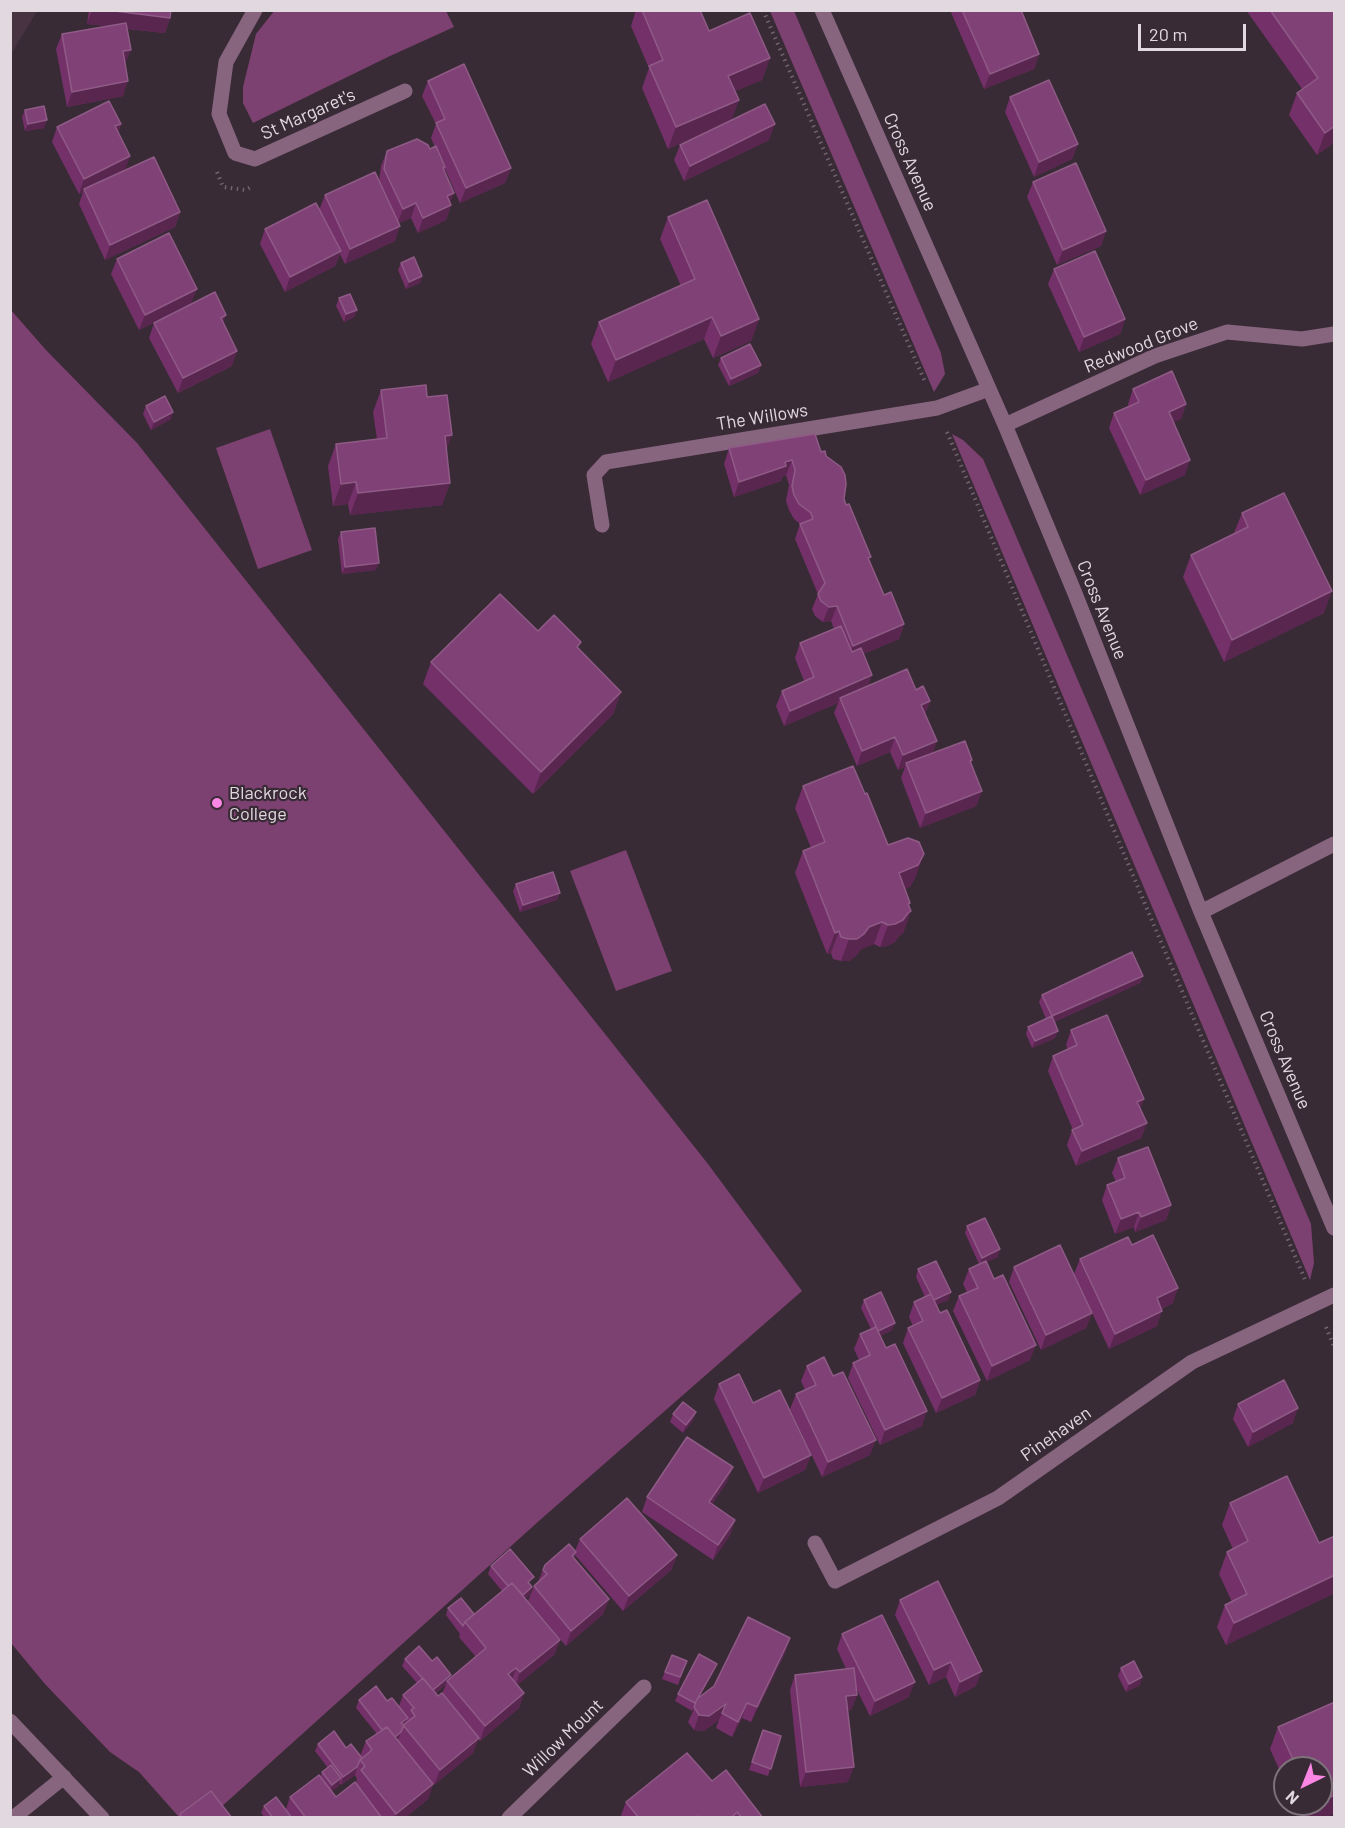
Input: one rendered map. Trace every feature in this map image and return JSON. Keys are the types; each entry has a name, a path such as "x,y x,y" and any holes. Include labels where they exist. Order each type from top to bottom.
{"street":[{"name":"St Margaret's","path":"255,10 226,62 219,114 235,153 255,159 405,91"},
{"name":"Cross Avenue","path":"822,10 1005,425 1074,591 1201,912 1335,1228"},
{"name":"Redwood Grove","path":"1005,425 1155,356 1227,332 1302,339 1335,334"},
{"name":"The Willows","path":"602,525 594,475 606,462 937,408 989,389"},
{"path":"1201,912 1335,844"},
{"name":"Pinehaven","path":"815,1543 835,1581 998,1498 1192,1362 1335,1296"},
{"name":"Willow Mount","path":"509,1818 644,1687"},
{"path":"10,1721 102,1818"},
{"path":"13,1818 64,1777"}],"path":[{"path":"763,10 937,408 1145,905 1335,1347"}],"shaded area":[{"path":"275,10 446,11 454,27 253,123 243,103 243,87 256,34"},
{"path":"10,11 37,11 11,54"},
{"path":"770,11 794,11 941,353 945,374 934,392"},
{"name":"Blackrock College","path":"10,309 46,350 137,443 708,1164 802,1291 540,1520 210,1817 179,1817 139,1772 110,1752 45,1684 11,1643"},
{"path":"270,429 312,550 258,569 216,448"},
{"path":"952,434 963,440 983,459 1311,1224 1314,1263 1310,1280"},
{"path":"626,850 672,971 616,991 570,871"}],"building":[{"path":"107,10 171,10 170,18"},
{"path":"642,10 700,10 709,31 750,13 770,58 728,76 739,100 676,127 649,66 663,60"},
{"path":"962,10 1021,10 1039,54 990,74"},
{"path":"1270,10 1335,10 1335,126 1325,133 1297,93 1318,78"},
{"path":"126,23 131,50 123,51 128,81 72,92 62,34"},
{"path":"464,64 511,168 466,188 436,123 445,119 428,81"},
{"path":"1049,80 1078,144 1039,162 1010,97"},
{"path":"109,101 121,124 115,126 130,156 84,179 57,127"},
{"path":"765,104 775,124 690,166 680,145"},
{"path":"44,106 47,120 28,124 25,110"},
{"path":"417,139 428,145 430,149 436,146 454,193 447,196 451,205 423,218 416,203 403,209 384,169 387,151"},
{"path":"154,157 180,212 110,245 84,189"},
{"path":"1076,163 1106,231 1063,250 1033,182"},
{"path":"375,172 400,226 350,249 325,195"},
{"path":"707,200 759,319 721,336 712,317 616,360 599,322 695,279 668,217"},
{"path":"316,203 341,251 290,277 265,229"},
{"path":"169,233 197,289 145,315 117,259"},
{"path":"1095,251 1125,319 1084,337 1054,269"},
{"path":"414,257 422,276 409,282 401,263"},
{"path":"215,292 226,315 221,318 237,351 183,378 154,323"},
{"path":"350,294 357,310 346,314 339,298"},
{"path":"750,344 761,365 731,379 721,358"},
{"path":"1172,371 1186,404 1169,412 1190,460 1146,480 1114,413 1139,402 1133,389"},
{"path":"426,385 427,397 447,395 452,435 445,436 450,483 358,493 356,482 341,484 336,444 387,438 381,390"},
{"path":"165,396 173,412 154,422 146,406"},
{"path":"815,434 821,452 825,451 826,456 841,467 845,475 846,505 849,504 884,595 891,592 904,624 853,646 837,606 829,607 821,601 818,594 825,583 800,524 813,519 811,513 799,504 794,495 792,486 795,470 792,460 785,462 786,466 739,482 729,448"},
{"path":"1284,493 1332,591 1232,640 1191,555 1248,527 1242,513"},
{"path":"375,528 379,563 345,567 341,532"},
{"path":"500,594 538,631 554,615 581,642 577,647 621,692 541,772 431,662"},
{"path":"841,626 852,652 861,648 872,675 790,711 782,691 814,677 800,643"},
{"path":"907,669 916,690 923,686 930,701 921,705 937,741 903,755 895,737 862,751 840,698"},
{"path":"965,741 982,791 926,813 906,763"},
{"path":"853,766 865,794 867,793 888,845 908,838 919,842 924,854 918,865 899,873 911,911 903,920 895,924 888,925 882,922 869,927 857,939 849,939 841,937 839,931 835,933 803,851 825,842 803,786"},
{"path":"553,872 560,893 523,905 516,884"},
{"path":"1132,952 1143,976 1052,1016 1042,995"},
{"path":"1107,1015 1144,1099 1137,1102 1147,1123 1082,1151 1072,1130 1083,1125 1053,1056 1077,1045 1071,1030"},
{"path":"1052,1016 1058,1031 1035,1041 1028,1027"},
{"path":"1148,1147 1171,1205 1141,1217 1139,1212 1121,1219 1107,1185 1125,1178 1118,1158"},
{"path":"985,1218 1000,1249 982,1258 967,1226"},
{"path":"1153,1235 1178,1288 1157,1298 1162,1311 1115,1334 1080,1259 1128,1237 1132,1245"},
{"path":"1060,1245 1092,1313 1046,1335 1014,1267"},
{"path":"936,1261 951,1292 934,1300 918,1269"},
{"path":"986,1261 994,1279 1003,1275 1036,1345 992,1366 959,1296 978,1288 969,1269"},
{"path":"881,1292 895,1323 878,1331 864,1300"},
{"path":"931,1294 940,1313 947,1310 980,1380 942,1398 908,1328 923,1321 914,1302"},
{"path":"876,1327 886,1348 895,1344 927,1411 885,1430 853,1363 870,1355 860,1334"},
{"path":"824,1357 833,1376 843,1372 876,1440 828,1462 796,1394 816,1385 807,1366"},
{"path":"739,1374 753,1403 780,1390 811,1455 764,1478 719,1384"},
{"path":"1284,1380 1298,1408 1253,1432 1238,1404"},
{"path":"683,1402 696,1412 686,1425 673,1414"},
{"path":"687,1437 733,1467 709,1502 735,1520 718,1545 647,1497"},
{"path":"1287,1476 1319,1543 1335,1536 1335,1575 1234,1623 1225,1605 1247,1594 1227,1552 1248,1541 1230,1503"},
{"path":"627,1498 677,1555 629,1596 580,1539"},
{"path":"569,1544 576,1552 572,1556 609,1599 571,1631 534,1586 547,1574 543,1570 545,1565"},
{"path":"510,1549 534,1577 528,1582 532,1587 523,1595 512,1583 508,1586 491,1566"},
{"path":"938,1581 982,1671 960,1682 951,1662 934,1670 900,1600"},
{"path":"512,1583 560,1640 520,1672 516,1668 508,1674 524,1693 485,1726 447,1681 486,1648 465,1622"},
{"path":"461,1598 474,1614 463,1626 448,1608"},
{"path":"882,1615 915,1682 875,1701 842,1634"},
{"path":"748,1617 790,1638 757,1707 747,1703 738,1722 722,1713 726,1704 709,1716 699,1715 694,1707 697,1699 714,1686"},
{"path":"419,1646 432,1661 437,1657 451,1675 433,1690 405,1659"},
{"path":"699,1654 717,1664 695,1703 678,1694"},
{"path":"672,1655 687,1661 680,1677 665,1672"},
{"path":"1134,1661 1142,1677 1129,1684 1121,1668"},
{"path":"854,1668 857,1695 846,1696 854,1767 806,1772 795,1675"},
{"path":"423,1678 438,1696 442,1693 479,1738 440,1770 403,1725 415,1716 411,1710 414,1708 403,1695"},
{"path":"376,1686 387,1701 392,1698 408,1718 401,1723 404,1725 401,1732 395,1737 387,1727 382,1730 359,1700"},
{"path":"1335,1702 1335,1795 1333,1796 1333,1756 1291,1756 1278,1727"},
{"path":"387,1727 433,1784 396,1814 361,1770 365,1766 360,1760 372,1750 366,1741"},
{"path":"763,1730 781,1736 771,1769 752,1762"},
{"path":"334,1731 346,1748 351,1744 362,1758 357,1767 343,1777 318,1744"},
{"path":"687,1753 712,1781 726,1770 763,1818 742,1818 737,1812 731,1818 700,1818 698,1816 696,1818 639,1818 626,1802"},
{"path":"331,1765 341,1778 332,1785 322,1772"},
{"path":"319,1775 336,1797 355,1782 382,1818 306,1818 290,1797"},
{"path":"211,1791 232,1818 182,1818 180,1814"},
{"path":"276,1797 292,1818 273,1818 264,1806"}],"place":[{"name":"Blackrock College","path":"217,803"}]}
